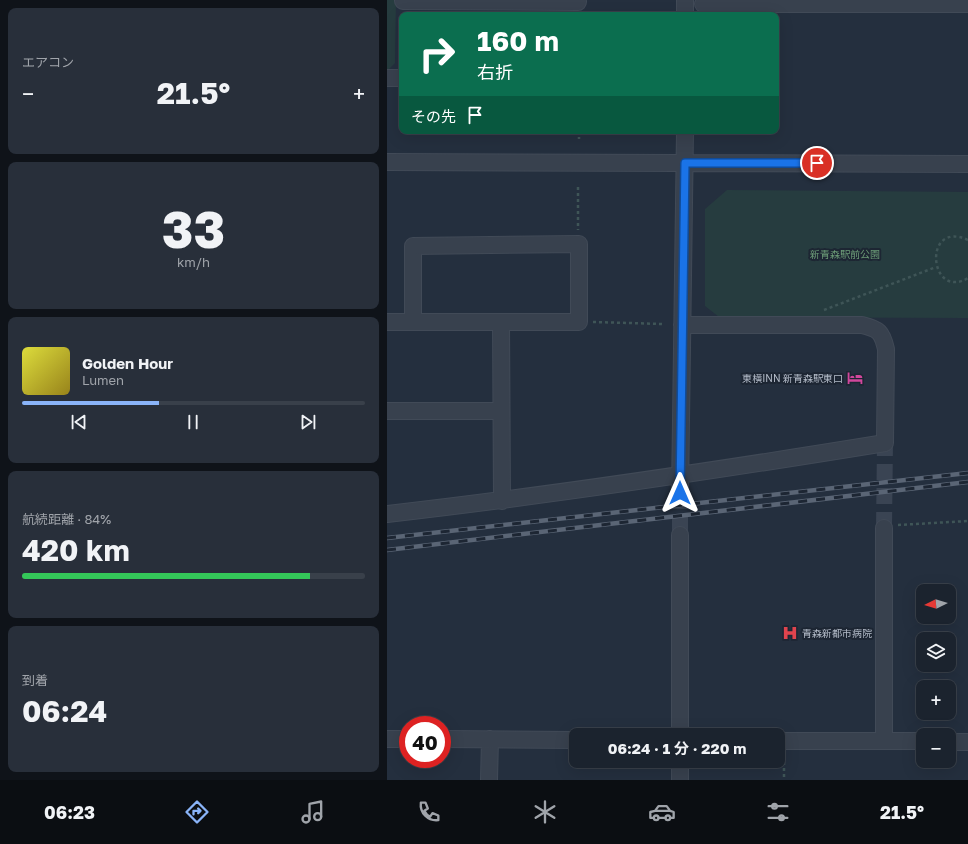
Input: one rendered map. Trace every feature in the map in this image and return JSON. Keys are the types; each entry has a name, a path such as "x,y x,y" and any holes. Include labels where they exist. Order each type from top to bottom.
{"street":[{"path":"685,0 685,12"},
{"path":"703,4 868,2 968,4"},
{"path":"403,5 578,6"},
{"path":"387,78 399,78"},
{"path":"680,493 685,134"},
{"path":"387,162 968,164"},
{"path":"387,322 413,322 501,322 579,322 579,244 413,246 413,322"},
{"path":"501,322 502,501"},
{"path":"387,514 502,501 680,476 885,443 886,349 883,336 874,328 862,325 682,324"},
{"path":"387,411 501,411"},
{"path":"884,741 890,526"},
{"path":"680,728 681,535"},
{"path":"387,739 399,739"},
{"path":"451,739 569,740"},
{"path":"489,780 491,739"},
{"path":"785,741 916,741"},
{"path":"956,742 968,742"},
{"path":"680,768 680,780"}],"path":[{"path":"579,134 579,139"},
{"path":"578,187 579,244"},
{"path":"968,240 956,237 943,242 935,253 936,267 945,278 958,282 968,278"},
{"path":"816,325 816,312 936,267"},
{"path":"579,322 663,324"},
{"path":"890,526 968,521"},
{"path":"784,768 784,780"}],"green space":[{"path":"387,0 396,0 395,63 387,71"},
{"name":"新青森駅前公園","path":"727,190 968,192 968,318 719,317 705,306 705,209"}],"tunnel":[{"path":"884,528 885,443"},
{"path":"680,493 680,535"}],"railway":[{"path":"387,538 968,473"},
{"path":"387,550 968,482"}],"place":[{"name":"東横INN 新青森駅東口","path":"855,378"},
{"name":"青森新都市病院","path":"790,633"}],"route":[{"path":"680,493 685,163 817,163"}]}
